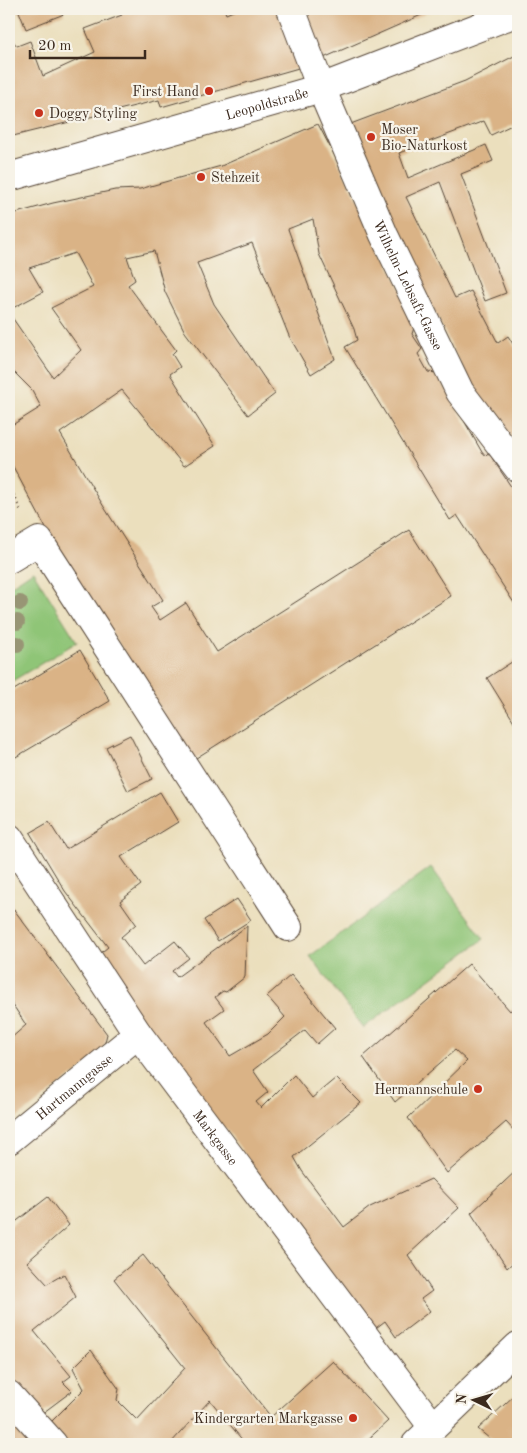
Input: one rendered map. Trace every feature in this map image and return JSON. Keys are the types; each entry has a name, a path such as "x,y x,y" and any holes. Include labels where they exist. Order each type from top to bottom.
{"street":[{"name":"Wilhelm-Lebsaft-Gasse","path":"291,9 321,88 384,235 460,392 518,468"},
{"name":"Leopoldstraße","path":"9,177 321,88 518,12"},
{"path":"9,559 39,541 288,926"},
{"name":"Markgasse","path":"9,838 138,1034 424,1436"},
{"name":"Hartmanngasse","path":"9,1140 138,1034"},
{"path":"424,1436 518,1346"},
{"path":"9,1395 53,1444"}],"path":[{"path":"9,501 14,497"}],"green space":[{"path":"33,571 77,642 9,683 9,587"},
{"path":"431,867 484,939 363,1028 310,956"}],"building":[{"path":"18,9 62,9 64,14 26,29"},
{"path":"120,9 224,9 226,14 238,9 283,9 302,67 161,107 159,100 9,137 9,36 17,46 30,41 43,76 95,52 85,29 122,15"},
{"path":"301,9 435,9 319,60"},
{"path":"518,54 518,122 491,135 484,121 399,153 408,178 486,145 493,161 461,174 506,293 485,301 440,182 406,197 455,298 471,291 498,343 508,336 518,352 518,445 475,392 381,207 348,125 465,81"},
{"path":"318,124 360,204 416,321 412,334 422,349 418,354 428,372 437,373 483,454 490,455 518,497 518,609 457,515 450,520 345,347 357,340 354,329 319,254 313,219 288,229 335,359 311,374 289,336 252,243 197,263 214,304 275,394 248,415 185,332 165,292 154,251 127,257 135,280 128,285 176,350 172,354 180,367 170,374 215,446 184,466 122,390 60,433 163,600 151,607 160,620 186,603 217,652 409,530 451,596 193,760 49,534 9,459 9,427 41,407 32,390 9,367 9,313 53,377 81,350 51,308 93,287 75,253 29,268 43,292 9,310 9,215 53,203 115,190 140,189 221,166"},
{"path":"80,650 110,701 9,761 9,693"},
{"path":"518,658 518,728 487,678"},
{"path":"130,735 152,779 128,791 106,747"},
{"path":"160,792 178,822 121,857 141,885 120,901 136,924 121,937 143,966 175,941 189,958 172,971 177,977 247,926 245,977 226,992 223,991 215,997 224,1009 206,1022 230,1056 268,1034 285,1017 267,996 291,975 335,1028 317,1044 305,1030 253,1070 268,1092 256,1102 261,1108 294,1075 312,1098 336,1078 361,1103 294,1157 302,1171 344,1227 370,1207 431,1179 459,1208 408,1255 432,1291 421,1299 430,1311 396,1337 385,1321 372,1331 225,1127 220,1131 97,956 108,947 65,891 30,833 49,822 66,849"},
{"path":"237,899 251,920 218,941 204,920"},
{"path":"9,903 107,1034 102,1054 9,1124 9,1040 26,1025 9,999"},
{"name":"Hermannschule","path":"469,964 510,1011 518,1004 518,1135 506,1122 447,1173 408,1118 467,1061 455,1050 395,1102 363,1057"},
{"path":"518,1169 518,1258 507,1268 471,1213"},
{"path":"48,1197 69,1225 27,1262 47,1284 64,1274 76,1297 34,1331 71,1376 63,1382 72,1391 36,1418 9,1386 9,1227"},
{"path":"143,1255 271,1417 333,1361 388,1421 363,1444 241,1444 244,1442 210,1400 170,1444 69,1444 48,1425 84,1389 73,1368 91,1350 119,1389 117,1400 137,1420 185,1368 114,1279"},
{"path":"518,1392 518,1444 496,1444 478,1429"},
{"path":"9,1415 19,1427 34,1444 9,1444"}],"place":[{"name":"First Hand","path":"209,91"},
{"name":"Doggy Styling","path":"39,113"},
{"name":"Moser Bio-Naturkost","path":"371,137"},
{"name":"Stehzeit","path":"201,177"},
{"name":"Hermannschule","path":"478,1089"},
{"name":"Kindergarten Markgasse","path":"353,1418"}]}
